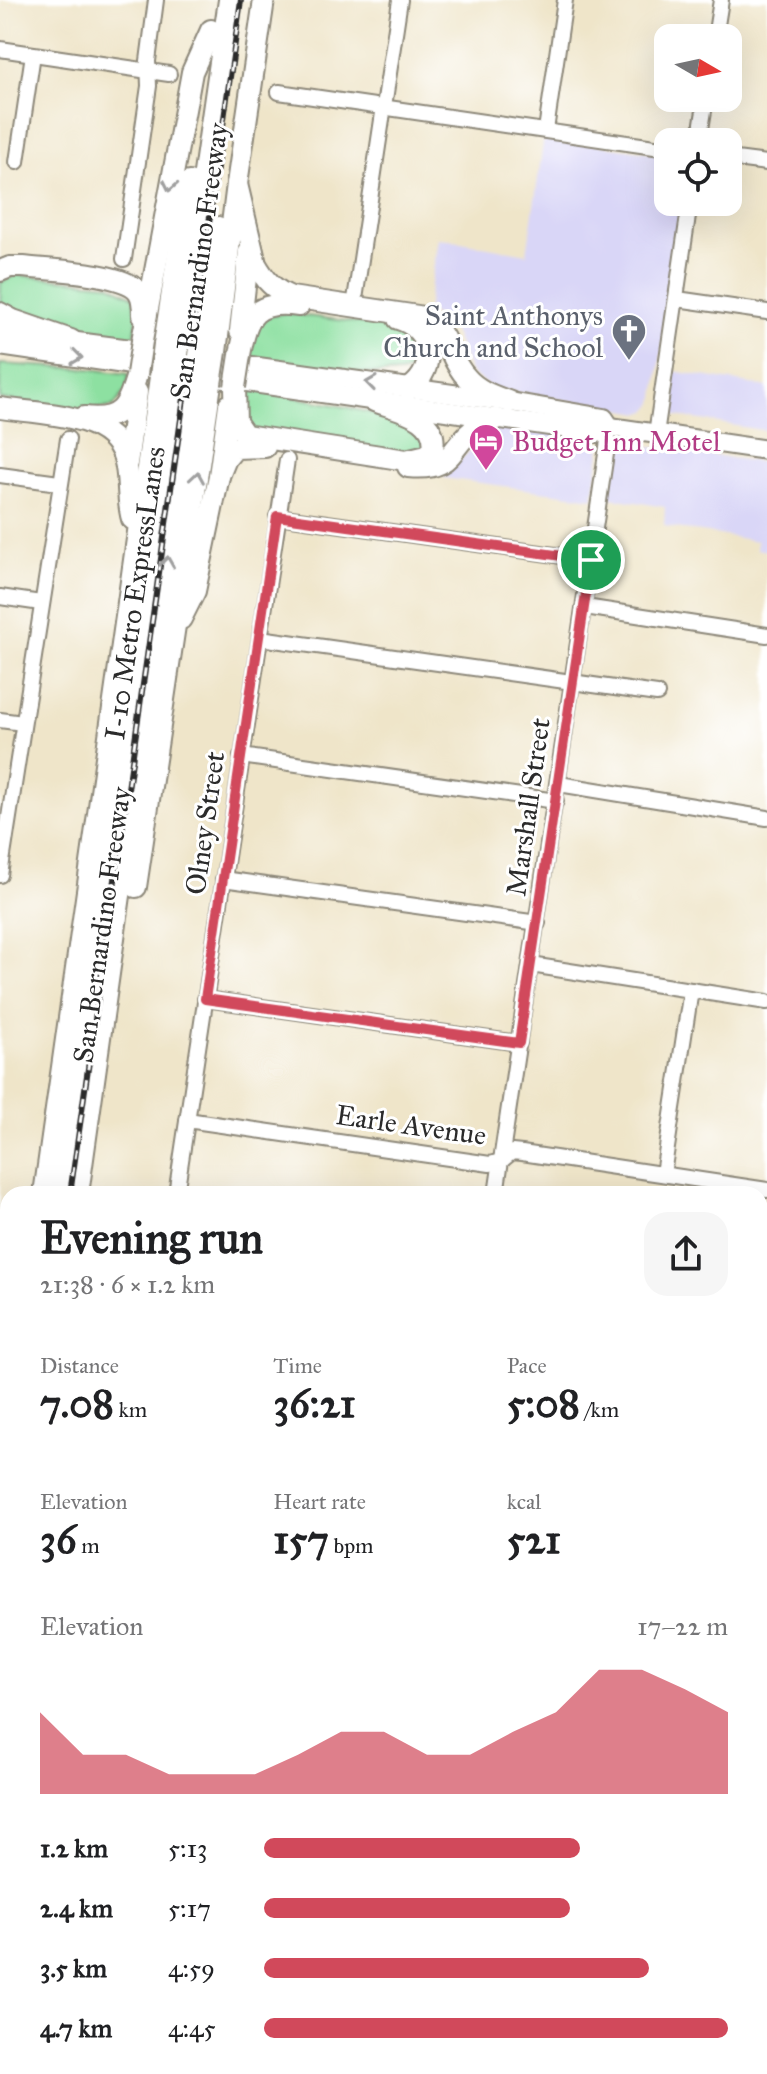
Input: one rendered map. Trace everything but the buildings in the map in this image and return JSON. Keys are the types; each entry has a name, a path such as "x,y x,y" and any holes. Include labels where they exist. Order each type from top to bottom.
{"highway":[{"name":"San Bernardino Freeway","path":"93,1186 173,637 185,381 190,348 211,30 216,0"},
{"name":"I-10 Metro ExpressLanes","path":"190,348 229,0"},
{"name":"I-10 Metro ExpressLanes","path":"61,1186 190,348 251,0"},
{"name":"San Bernardino Freeway","path":"190,348 237,184 264,0"},
{"path":"0,406 106,418 126,406 137,374 192,72 211,30"},
{"path":"237,184 256,264 262,276 278,291 291,297 418,316 431,321 442,332 457,366 470,382 510,402"},
{"path":"240,355 250,236"},
{"path":"0,259 132,272 147,265 160,241"},
{"path":"0,271 23,267 106,278 132,286 142,300 142,341"},
{"path":"173,637 195,591 244,330 258,309 289,304 410,323 422,333 427,344 424,374 410,388"},
{"path":"0,313 71,340"},
{"path":"126,467 138,386 137,374"},
{"name":"San Bernardino Freeway","path":"45,1186 136,535 185,381"},
{"name":"I-10 Metro ExpressLanes","path":"79,1186 180,469 185,381"},
{"path":"235,387 236,422 245,435 406,460 419,459 433,449 433,431 424,421 374,401"},
{"path":"0,406 75,419 100,427 116,442 123,453 129,510 136,535"},
{"path":"219,476 229,453 243,446 413,468 435,467 449,458 479,426 497,419"},
{"path":"32,1186 38,1156 59,1096"}],"main road":[{"path":"0,332 510,402 604,418 610,427"},
{"path":"0,346 600,433 610,427 767,450"}],"street":[{"path":"124,259 149,86 147,72 156,0"},
{"path":"354,306 400,0"},
{"path":"546,130 565,0"},
{"path":"717,24 721,0"},
{"path":"0,49 169,74"},
{"path":"17,162 33,54"},
{"path":"279,92 654,147"},
{"path":"742,160 767,163"},
{"path":"656,434 688,216"},
{"path":"677,299 767,312"},
{"name":"Marshall Street","path":"497,1186 610,427"},
{"path":"0,875 2,843 68,439"},
{"name":"Olney Street","path":"177,1186 287,460"},
{"path":"0,475 59,483"},
{"path":"277,516 591,560"},
{"path":"0,597 41,603"},
{"path":"585,607 767,635"},
{"path":"260,638 657,694"},
{"path":"0,720 23,723"},
{"path":"241,756 556,801"},
{"path":"559,784 767,818"},
{"path":"223,879 538,923"},
{"path":"531,965 767,1002"},
{"path":"663,1174 691,990"},
{"path":"205,999 519,1043"},
{"name":"Earle Avenue","path":"187,1120 490,1164 517,1152 741,1186"}],"shaded area":[{"name":"Saint Anthonys Church and School","path":"544,137 654,153 654,216 682,216 654,403 648,411 642,413 491,388 470,372 454,333 443,319 427,311 438,238 527,254"},
{"path":"673,371 767,387 767,431 671,415 668,409"},
{"path":"495,425 598,440 601,446 593,498 443,478"},
{"path":"622,443 767,463 767,551 756,549 757,541 664,526 665,507 607,497 616,448"}],"green space":[{"path":"17,275 109,284 134,297 137,319 133,343 42,324 0,307 1,282"},
{"path":"284,313 400,328 422,348 419,360 411,370 379,374 247,358 256,320"},
{"path":"0,364 129,374 126,390 113,407 85,410 0,399"},
{"path":"239,388 388,418 422,433 425,445 416,453 261,435 239,422"}],"railway":[{"path":"71,1186 241,0"}],"place":[{"name":"Saint Anthonys Church and School","path":"629,362"},
{"name":"Budget Inn Motel","path":"486,472"}],"route":[{"path":"277,516 591,560 519,1043 205,999 277,516"}]}
